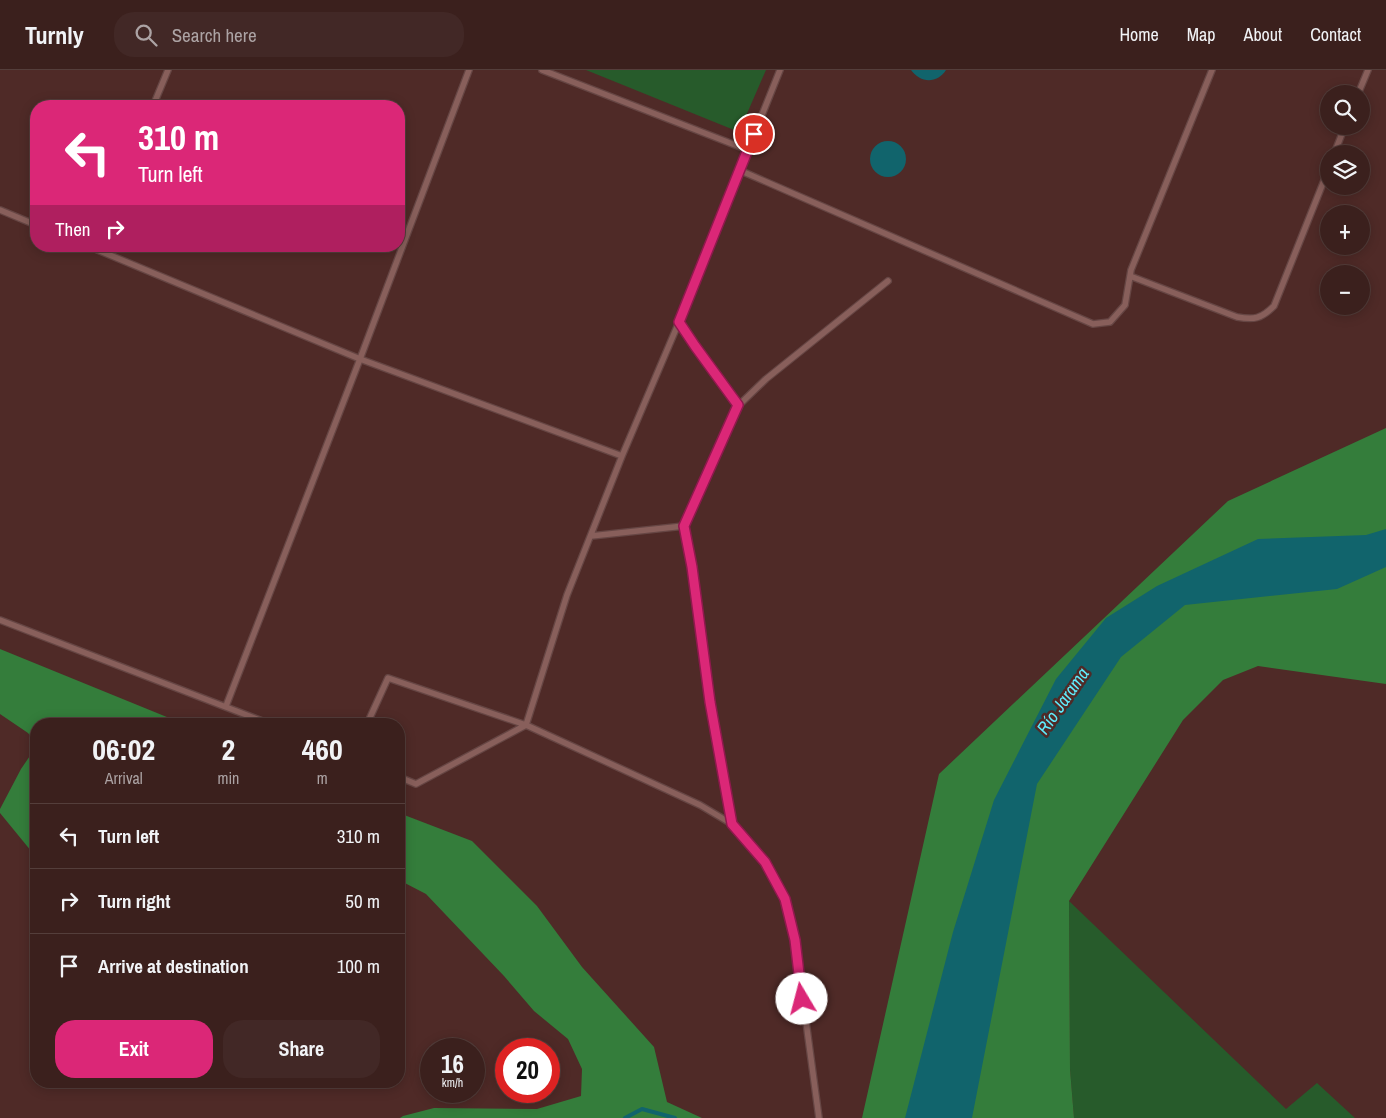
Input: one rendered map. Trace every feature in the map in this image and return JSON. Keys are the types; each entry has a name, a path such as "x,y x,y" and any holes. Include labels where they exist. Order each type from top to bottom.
{"lane":[{"path":"156,100 168,70"},
{"path":"405,240 469,70"},
{"path":"542,70 748,150"},
{"path":"405,779 416,784 526,725 567,595 780,70"},
{"path":"739,170 1094,324 1110,322 1125,305 1131,270 1212,70"},
{"path":"1362,85 1368,70"},
{"path":"1130,276 1237,317 1249,319 1264,316 1274,306 1320,191"},
{"path":"0,210 30,222"},
{"path":"106,252 360,359 622,456"},
{"path":"226,706 400,252"},
{"path":"732,824 710,702 692,567 684,526 738,405 766,379 888,281"},
{"path":"679,322 738,405"},
{"path":"591,536 684,526"},
{"path":"0,620 255,718"},
{"path":"371,718 388,678 526,725 700,804 732,824 765,862 785,899 795,940 818,1118"}],"green space":[{"path":"586,70 766,70 739,132"},
{"path":"1386,428 1386,684 1258,666 1223,680 1183,720 1069,901 1070,1069 1074,1118 862,1118 939,774 1228,501"},
{"path":"0,649 169,718 30,718 30,736 0,714"},
{"path":"30,756 30,850 0,813 0,809"},
{"path":"405,815 472,841 537,906 582,967 654,1047 667,1102 702,1118 400,1118 434,1108 537,1109 581,1096 582,1069 568,1039 534,1011 504,976 426,894 405,883"},
{"path":"1069,901 1286,1109 1317,1083 1355,1118 1074,1118 1070,1069"}],"water":[{"path":"911,70 946,70 938,78 929,80 919,77"},
{"path":"888,141 900,147 906,159 900,171 888,177 876,171 870,159 876,147"},
{"name":"Río Jarama","path":"1386,529 1386,567 1337,589 1185,605 1121,657 1037,784 972,1118 905,1118 953,932 994,800 1056,679 1106,618 1157,586 1258,539 1366,535"}],"waterway":[{"path":"625,1118 642,1109 675,1118"}],"route":[{"path":"754,134 679,322 738,405 684,526 692,567 710,702 732,824 765,862 785,899 795,940 802,999"}]}
